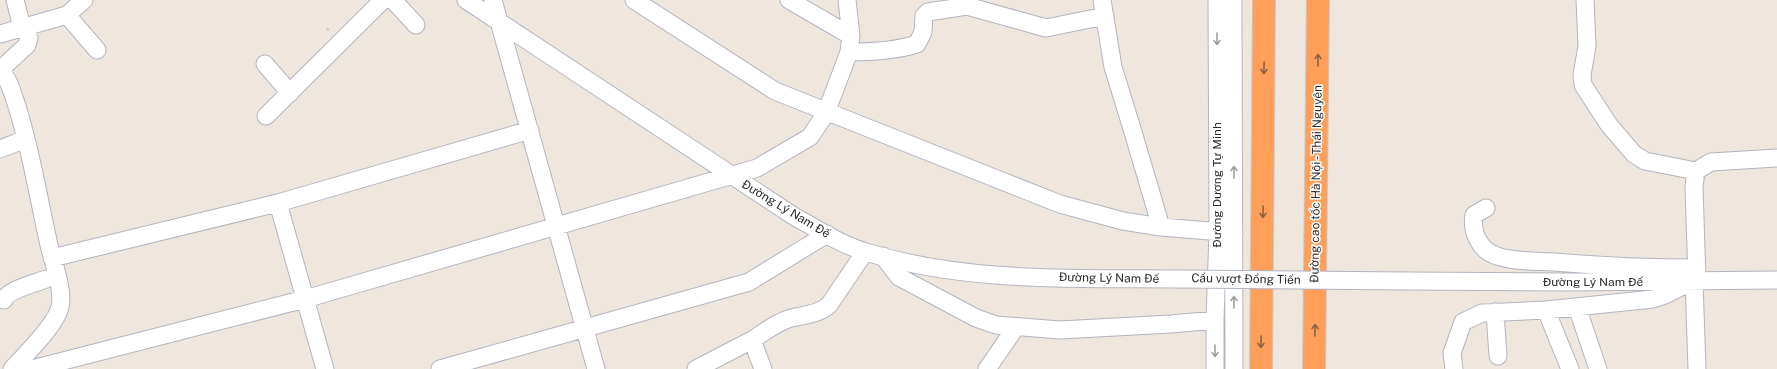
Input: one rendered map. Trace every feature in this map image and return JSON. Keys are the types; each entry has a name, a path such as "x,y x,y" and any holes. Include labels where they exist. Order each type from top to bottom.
{"highway":[{"path":"1261,369 1264,0"},
{"name":"Đường cao tốc Hà Nội - Thái Nguyên","path":"1314,369 1318,0"}],"street":[{"path":"12,369 40,338 58,314 61,300 52,278 52,258 26,139 14,96 8,82 0,71 27,45 29,38 15,0"},
{"path":"0,34 67,15 84,0"},
{"path":"266,116 383,0"},
{"path":"393,0 416,25"},
{"name":"Đường Lý Nam Đế","path":"466,0 795,217 865,252 921,266 1001,276 1179,279"},
{"path":"494,0 596,369"},
{"path":"634,0 775,91 826,113 1060,204 1123,221 1161,227 1226,232"},
{"path":"792,2 813,0"},
{"path":"32,369 75,364 757,168 810,137 826,113 850,44 847,0"},
{"name":"Đường Dương Tự Minh","path":"1218,0 1226,232 1234,369"},
{"name":"Đường Dương Tự Minh","path":"1215,369 1215,320 1226,232 1233,0"},
{"path":"1585,0 1587,46 1582,75 1583,85 1609,125 1634,154 1645,161 1696,171 1711,162 1777,158"},
{"path":"792,2 850,44 869,52 917,44 923,32 924,16 928,12 967,6 1046,28 1104,8 1112,67 1161,227"},
{"path":"67,15 97,50"},
{"path":"265,64 290,93"},
{"path":"52,258 278,203 530,130"},
{"path":"0,149 26,139"},
{"path":"1696,171 1694,187 1697,369"},
{"path":"278,203 324,369"},
{"path":"1486,208 1474,215 1474,232 1478,241 1487,250 1497,256 1526,260 1612,267 1695,278"},
{"path":"440,369 749,282 827,234"},
{"path":"696,369 752,340 763,332 786,320 823,311 829,305 865,252"},
{"path":"883,256 899,277 985,322 1016,327 1060,330 1215,320"},
{"path":"4,300 5,296 10,292 52,278"},
{"path":"1452,366 1452,353 1463,322 1482,313 1546,310 1657,298 1695,278"},
{"name":"Đường Lý Nam Đế","path":"1408,281 1568,282 1695,278 1777,280"},
{"name":"Cầu vượt Đồng Tiến","path":"1179,279 1408,281"},
{"path":"1577,307 1598,369"},
{"path":"1546,310 1570,369"},
{"path":"1495,312 1498,356"},
{"path":"987,369 1016,327"},
{"path":"752,340 763,369"}]}
